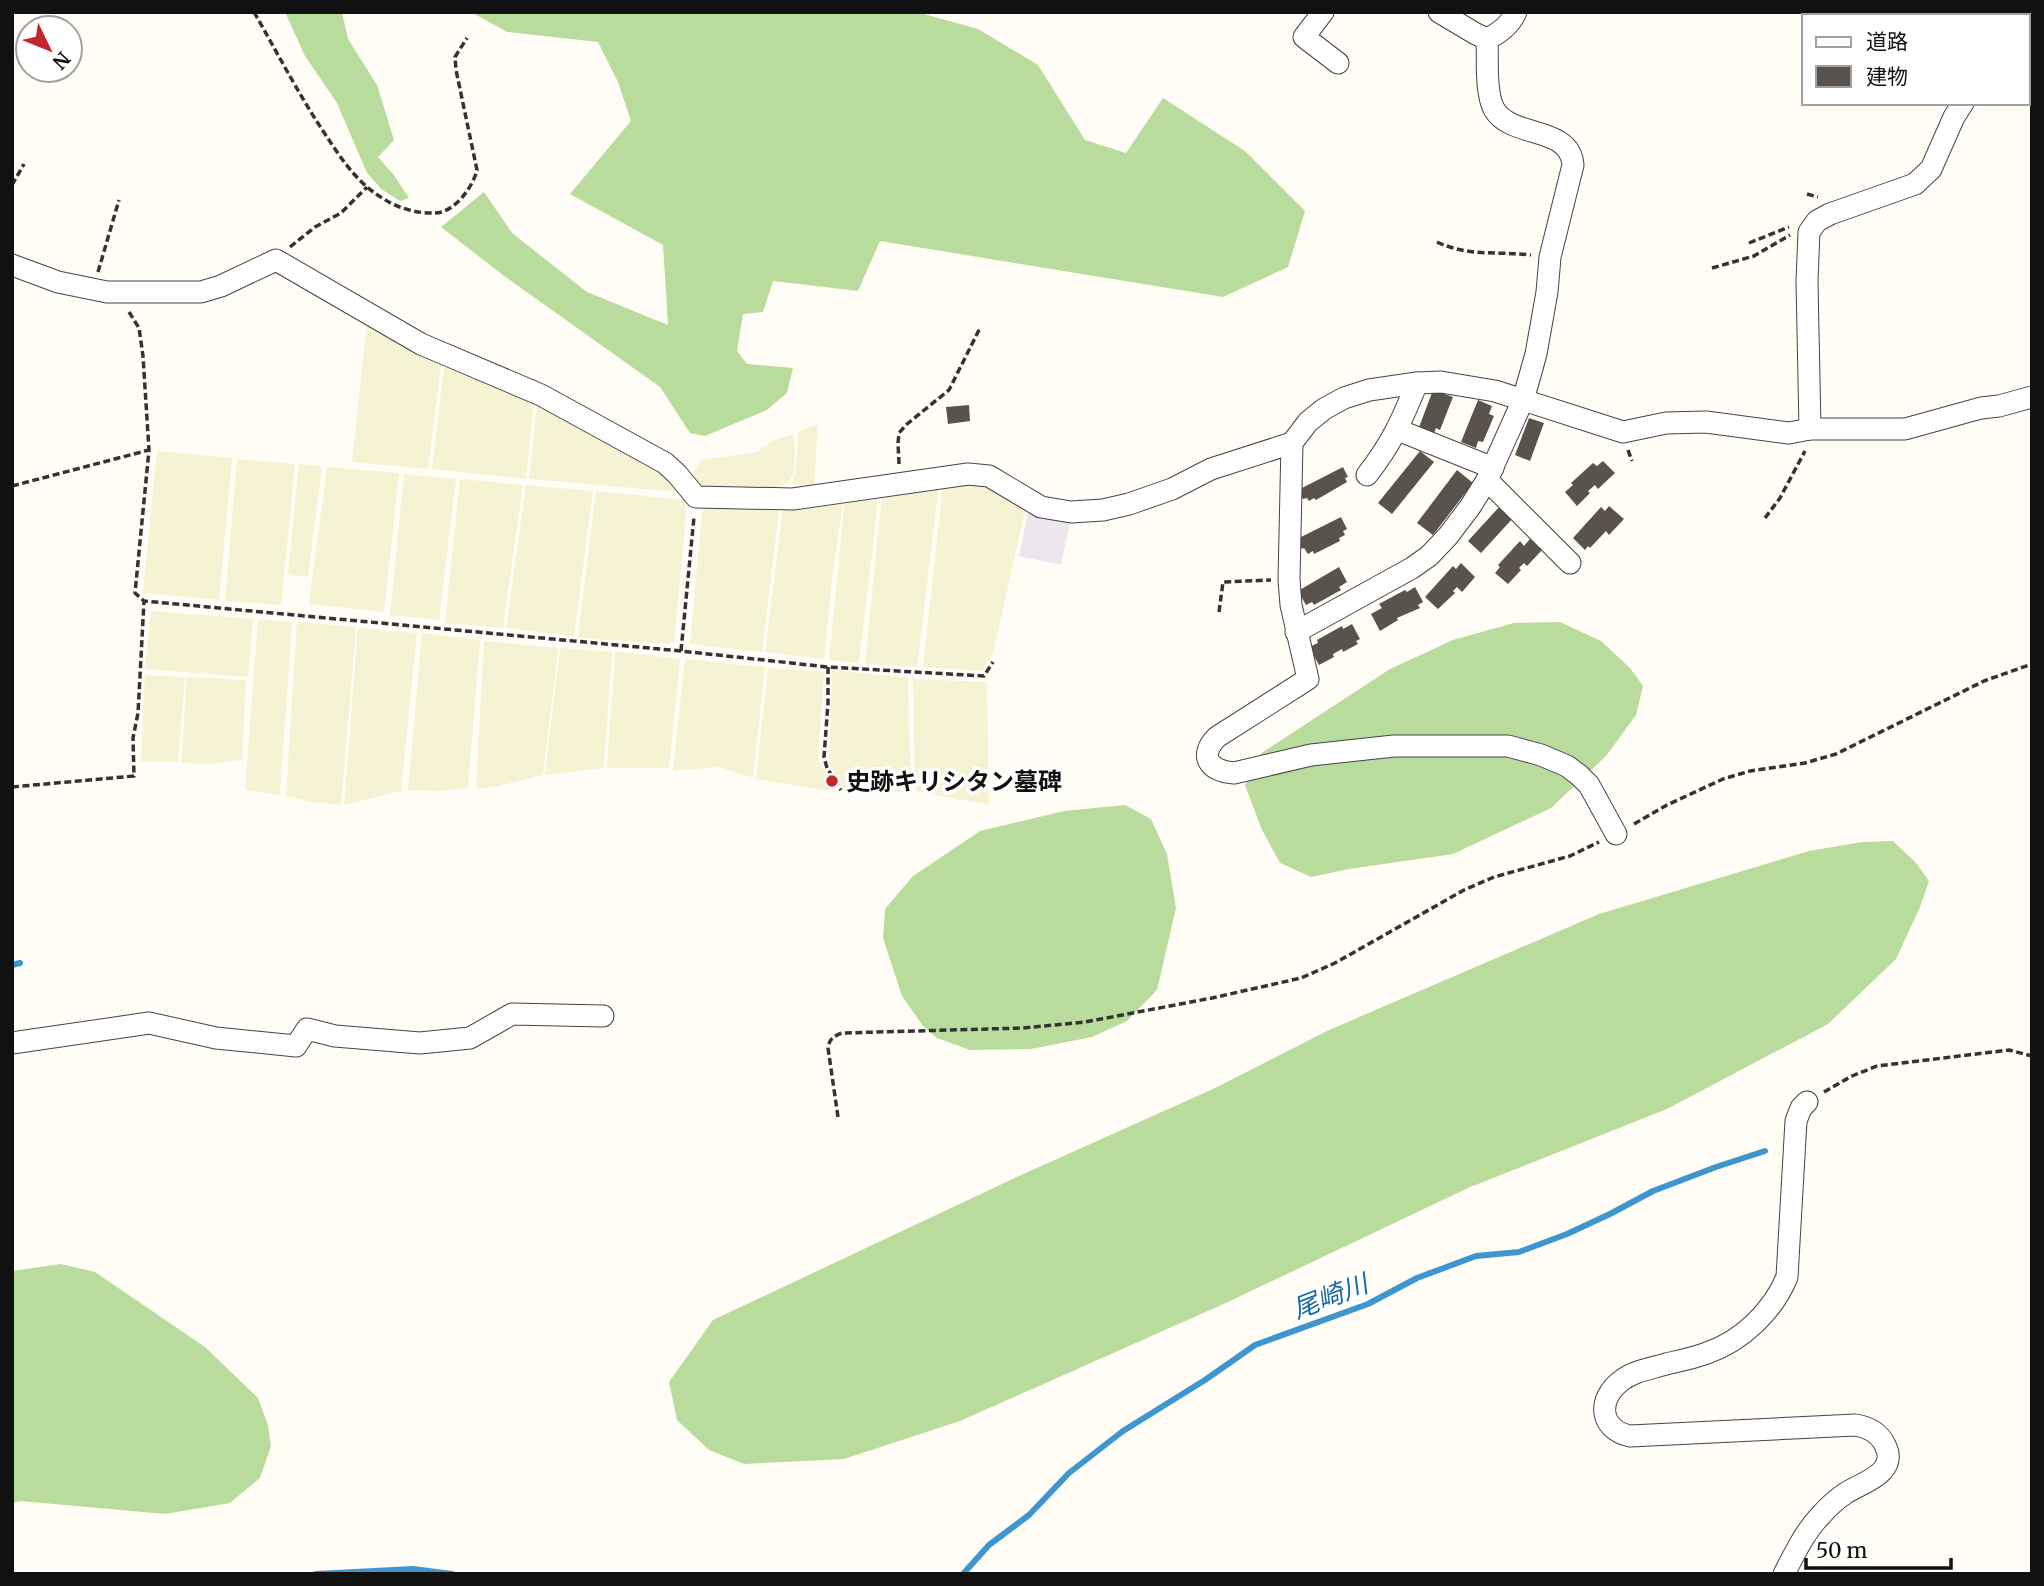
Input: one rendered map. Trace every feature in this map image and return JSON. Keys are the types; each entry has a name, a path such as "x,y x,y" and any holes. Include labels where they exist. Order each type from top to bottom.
{"street":[{"path":"1322,12 1304,37 1338,63"},
{"path":"1439,12 1487,38 1505,28 1516,12"},
{"path":"1296,632 1429,556 1471,507 1490,474 1523,400 1536,354 1550,257 1573,165 1572,156 1560,141 1507,122 1499,116 1490,98 1487,38"},
{"path":"1810,429 1807,281 1813,227 1830,214 1915,184 1931,169 1961,105"},
{"path":"12,265 58,282 103,291 201,292 221,286 276,260 421,344 541,395 665,463 695,497 793,499 968,474 989,475 1041,507 1071,512 1103,510 1172,489 1211,469 1292,443 1308,422 1344,398 1369,390 1417,383 1441,382 1482,389 1623,432 1665,424 1706,422 1789,433 1810,429 1905,429 2032,397"},
{"path":"1367,475 1398,430 1417,383"},
{"path":"1398,430 1490,474 1570,563"},
{"path":"1292,443 1289,580 1296,632 1308,680 1217,737 1209,745 1207,752 1208,758 1217,769 1234,773 1311,755 1394,747 1508,746 1541,755 1580,775 1589,785 1616,834"},
{"path":"12,1043 149,1024 216,1038 296,1046 307,1030 335,1036 420,1043 470,1038 512,1014 603,1016"},
{"path":"1784,1574 1804,1536 1818,1517 1848,1491 1874,1479 1886,1466 1887,1449 1879,1435 1855,1425 1630,1436 1616,1430 1606,1418 1604,1410 1608,1392 1631,1374 1707,1353 1724,1345 1771,1308 1787,1277 1796,1121 1801,1108 1807,1102"}],"path":[{"path":"254,12 306,105 347,168 383,199 433,214 448,209 469,190 477,170 458,87 455,57 467,38"},
{"path":"12,185 24,164"},
{"path":"276,260 315,227 341,214 367,187"},
{"path":"119,201 98,272 103,291 130,312 139,328 143,356 149,450 135,593 144,601 828,667 985,677 993,662"},
{"path":"1749,243 1786,228 1813,227"},
{"path":"1712,268 1754,256 1796,232 1813,227"},
{"path":"1437,243 1453,250 1472,253 1516,253 1550,257"},
{"path":"901,482 899,433 949,390 980,328"},
{"path":"1765,518 1780,498 1808,446 1810,429"},
{"path":"12,486 149,450"},
{"path":"681,651 695,497"},
{"path":"1219,611 1223,582 1248,579 1289,580"},
{"path":"12,787 134,776 133,738 138,713 144,601"},
{"path":"838,1117 828,1048 831,1039 836,1035 1023,1028 1085,1022 1301,978 1335,963 1464,890 1494,877 1570,856 1723,779 1836,754 1984,681 2032,664"},
{"path":"828,667 824,757 827,768 841,790"},
{"path":"1807,1102 1852,1076 1877,1066 2009,1050 2032,1056"}],"shaded area":[{"path":"367,322 399,344 441,366 428,469 352,462"},
{"path":"444,367 534,402 526,479 432,469"},
{"path":"537,404 674,475 680,492 529,479"},
{"path":"818,425 814,487 792,483 795,476 798,433"},
{"path":"794,434 793,473 789,481 780,486 721,489 700,486 693,472 701,460 757,452 772,441"},
{"path":"157,451 232,458 219,600 143,593"},
{"path":"237,459 295,464 281,605 225,601"},
{"path":"299,464 322,466 308,577 288,575"},
{"path":"327,467 399,473 384,612 309,604"},
{"path":"404,474 456,479 439,620 390,615"},
{"path":"460,479 523,485 503,628 445,623"},
{"path":"976,481 1000,492 1025,510 994,650 983,671 923,667 943,486"},
{"path":"526,485 593,491 574,636 506,628"},
{"path":"939,485 917,667 865,664 882,495"},
{"path":"596,491 685,500 686,515 674,644 578,638"},
{"path":"879,494 859,663 829,660 845,500"},
{"path":"843,501 824,659 765,652 783,510"},
{"path":"708,504 779,510 762,652 690,644 702,512"},
{"path":"1028,513 1070,522 1061,565 1019,556"},
{"path":"151,611 253,619 248,677 145,669"},
{"path":"258,619 292,622 280,795 245,790"},
{"path":"297,622 356,627 341,805 286,796"},
{"path":"358,628 417,633 401,791 344,805"},
{"path":"422,633 480,640 468,788 408,790"},
{"path":"484,641 558,648 543,775 476,789"},
{"path":"560,648 612,652 604,768 545,775"},
{"path":"615,651 680,659 669,768 607,768"},
{"path":"685,659 765,667 753,778 719,767 673,771"},
{"path":"768,668 824,672 818,760 830,780 829,791 756,779"},
{"path":"832,670 908,678 911,792 847,791 829,764"},
{"path":"145,675 185,677 178,762 141,762"},
{"path":"187,677 246,680 242,760 209,764 181,763"},
{"path":"913,679 987,682 989,805 915,791"}],"green space":[{"path":"285,12 342,12 348,39 377,85 394,140 378,157 409,198 400,201 381,189 367,173 337,103 305,56"},
{"path":"471,12 917,12 978,29 1038,65 1085,140 1126,153 1163,98 1245,151 1305,211 1288,267 1223,297 880,241 858,291 773,281 763,312 743,314 737,351 747,364 793,368 787,393 767,410 705,436 690,433 660,387 504,276 441,227 484,192 512,233 587,292 668,325 663,245 570,194 631,121 618,82 598,42 507,32"},
{"path":"1560,622 1601,641 1630,668 1643,686 1636,715 1606,756 1551,808 1453,854 1311,877 1280,863 1262,830 1245,785 1260,754 1390,669 1453,640 1514,623"},
{"path":"1125,805 1151,819 1167,854 1176,908 1157,990 1127,1021 1092,1037 1031,1049 970,1050 937,1038 923,1026 902,996 883,938 885,909 913,876 980,831 1064,811"},
{"path":"1893,841 1917,864 1929,881 1896,959 1828,1024 1667,1109 1468,1188 1228,1302 960,1421 844,1459 744,1464 709,1450 677,1420 669,1382 713,1320 1021,1175 1213,1089 1329,1030 1599,914 1809,851 1862,842"},
{"path":"61,1264 95,1272 205,1347 258,1398 268,1425 271,1446 260,1478 230,1503 165,1514 20,1501 12,1503 12,1271"}],"building":[{"path":"1433,390 1453,397 1440,430 1436,428 1433,436 1418,430"},
{"path":"1478,400 1492,406 1489,414 1494,416 1483,442 1478,441 1476,448 1461,442"},
{"path":"969,405 970,421 948,424 946,407"},
{"path":"1529,418 1544,423 1530,461 1515,455"},
{"path":"1420,451 1434,462 1392,514 1378,503"},
{"path":"1603,461 1615,473 1598,489 1595,485 1588,491 1590,493 1577,506 1565,492 1593,463 1597,466"},
{"path":"1343,467 1348,477 1345,478 1347,482 1316,500 1303,499 1298,490"},
{"path":"1457,470 1473,483 1433,535 1417,523"},
{"path":"1500,506 1513,518 1481,553 1468,541"},
{"path":"1609,506 1624,519 1609,535 1606,531 1585,550 1573,538 1601,507 1605,511"},
{"path":"1341,517 1347,529 1343,531 1345,535 1339,538 1340,541 1314,554 1313,551 1308,554 1302,549 1297,539"},
{"path":"1530,539 1542,550 1527,566 1524,563 1519,568 1521,570 1508,584 1495,573 1500,567 1498,565 1520,541 1524,546"},
{"path":"1461,563 1475,577 1462,592 1457,587 1453,591 1455,593 1438,609 1425,597 1453,566 1456,569"},
{"path":"1339,567 1347,582 1339,587 1341,590 1314,605 1312,602 1306,605 1298,591"},
{"path":"1415,587 1423,602 1418,605 1420,608 1397,618 1398,620 1380,631 1371,614 1382,608 1379,604"},
{"path":"1352,624 1360,639 1356,641 1358,644 1343,652 1342,649 1319,665 1309,647 1342,626 1343,629"}],"waterway":[{"path":"12,965 20,963"},
{"name":"尾崎川","path":"963,1574 989,1545 1029,1515 1069,1473 1123,1431 1255,1345 1368,1304 1417,1278 1476,1256 1519,1252 1567,1234 1653,1191 1765,1151"},
{"name":"尾崎川","path":"316,1574 413,1569 452,1574"}],"place":[{"name":"史跡キリシタン墓碑","path":"832,781"}]}
